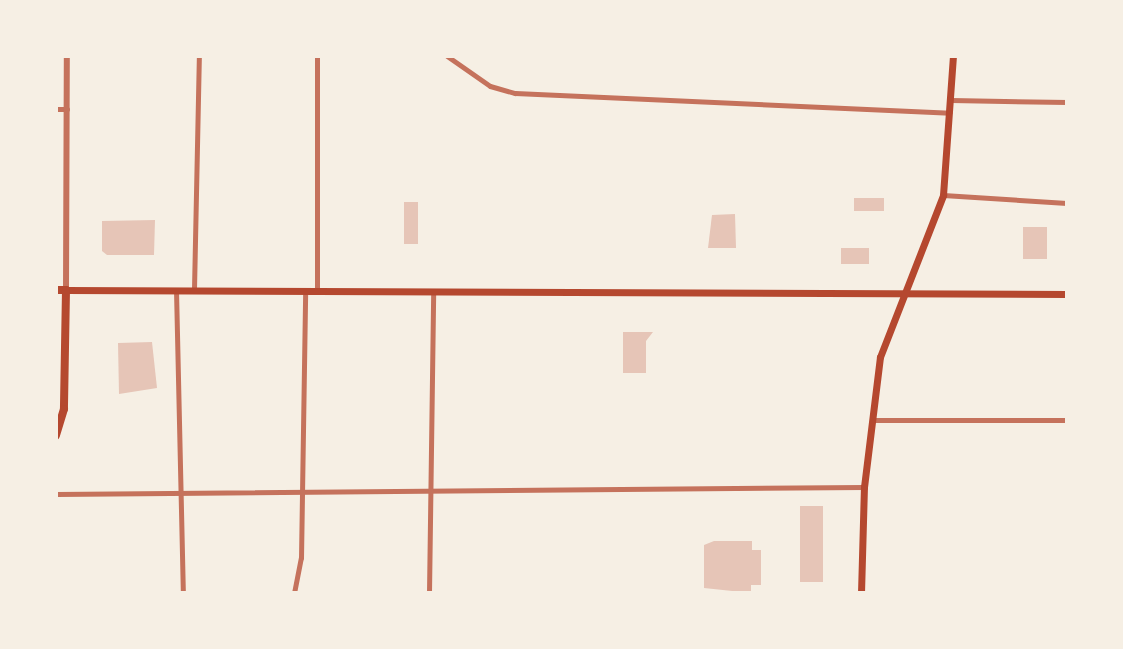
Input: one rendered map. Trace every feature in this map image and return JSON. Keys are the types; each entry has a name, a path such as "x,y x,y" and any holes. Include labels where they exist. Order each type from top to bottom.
{"highway":[{"path":"56,436 64,409 61,290"}],"main road":[{"path":"861,593 864,487 870,420 889,324 905,292 943,195 953,56"},
{"path":"61,290 1067,294"}],"street":[{"path":"61,290 67,56"},
{"path":"194,289 199,56"},
{"path":"317,56 317,290"},
{"path":"447,56 490,86 515,93 951,113"},
{"path":"951,100 1067,102"},
{"path":"56,109 67,109"},
{"path":"943,195 1067,203"},
{"path":"176,289 183,593"},
{"path":"294,593 302,493 305,290"},
{"path":"429,593 433,488 433,292"},
{"path":"870,420 1067,420"},
{"path":"56,494 302,493 433,488 864,487"}],"building":[{"path":"854,198 884,198 884,211 854,211"},
{"path":"404,202 418,202 418,244 404,244"},
{"path":"735,214 736,248 708,248 712,215"},
{"path":"155,220 154,255 107,255 102,251 102,221"},
{"path":"1023,227 1047,227 1047,259 1023,259"},
{"path":"841,248 869,248 869,264 841,264"},
{"path":"623,332 653,332 646,341 646,373 623,373"},
{"path":"152,342 157,388 119,394 118,343"},
{"path":"800,506 823,506 823,582 800,582"},
{"path":"714,541 752,541 752,550 761,550 761,585 751,585 751,593 704,588 704,545"}]}
